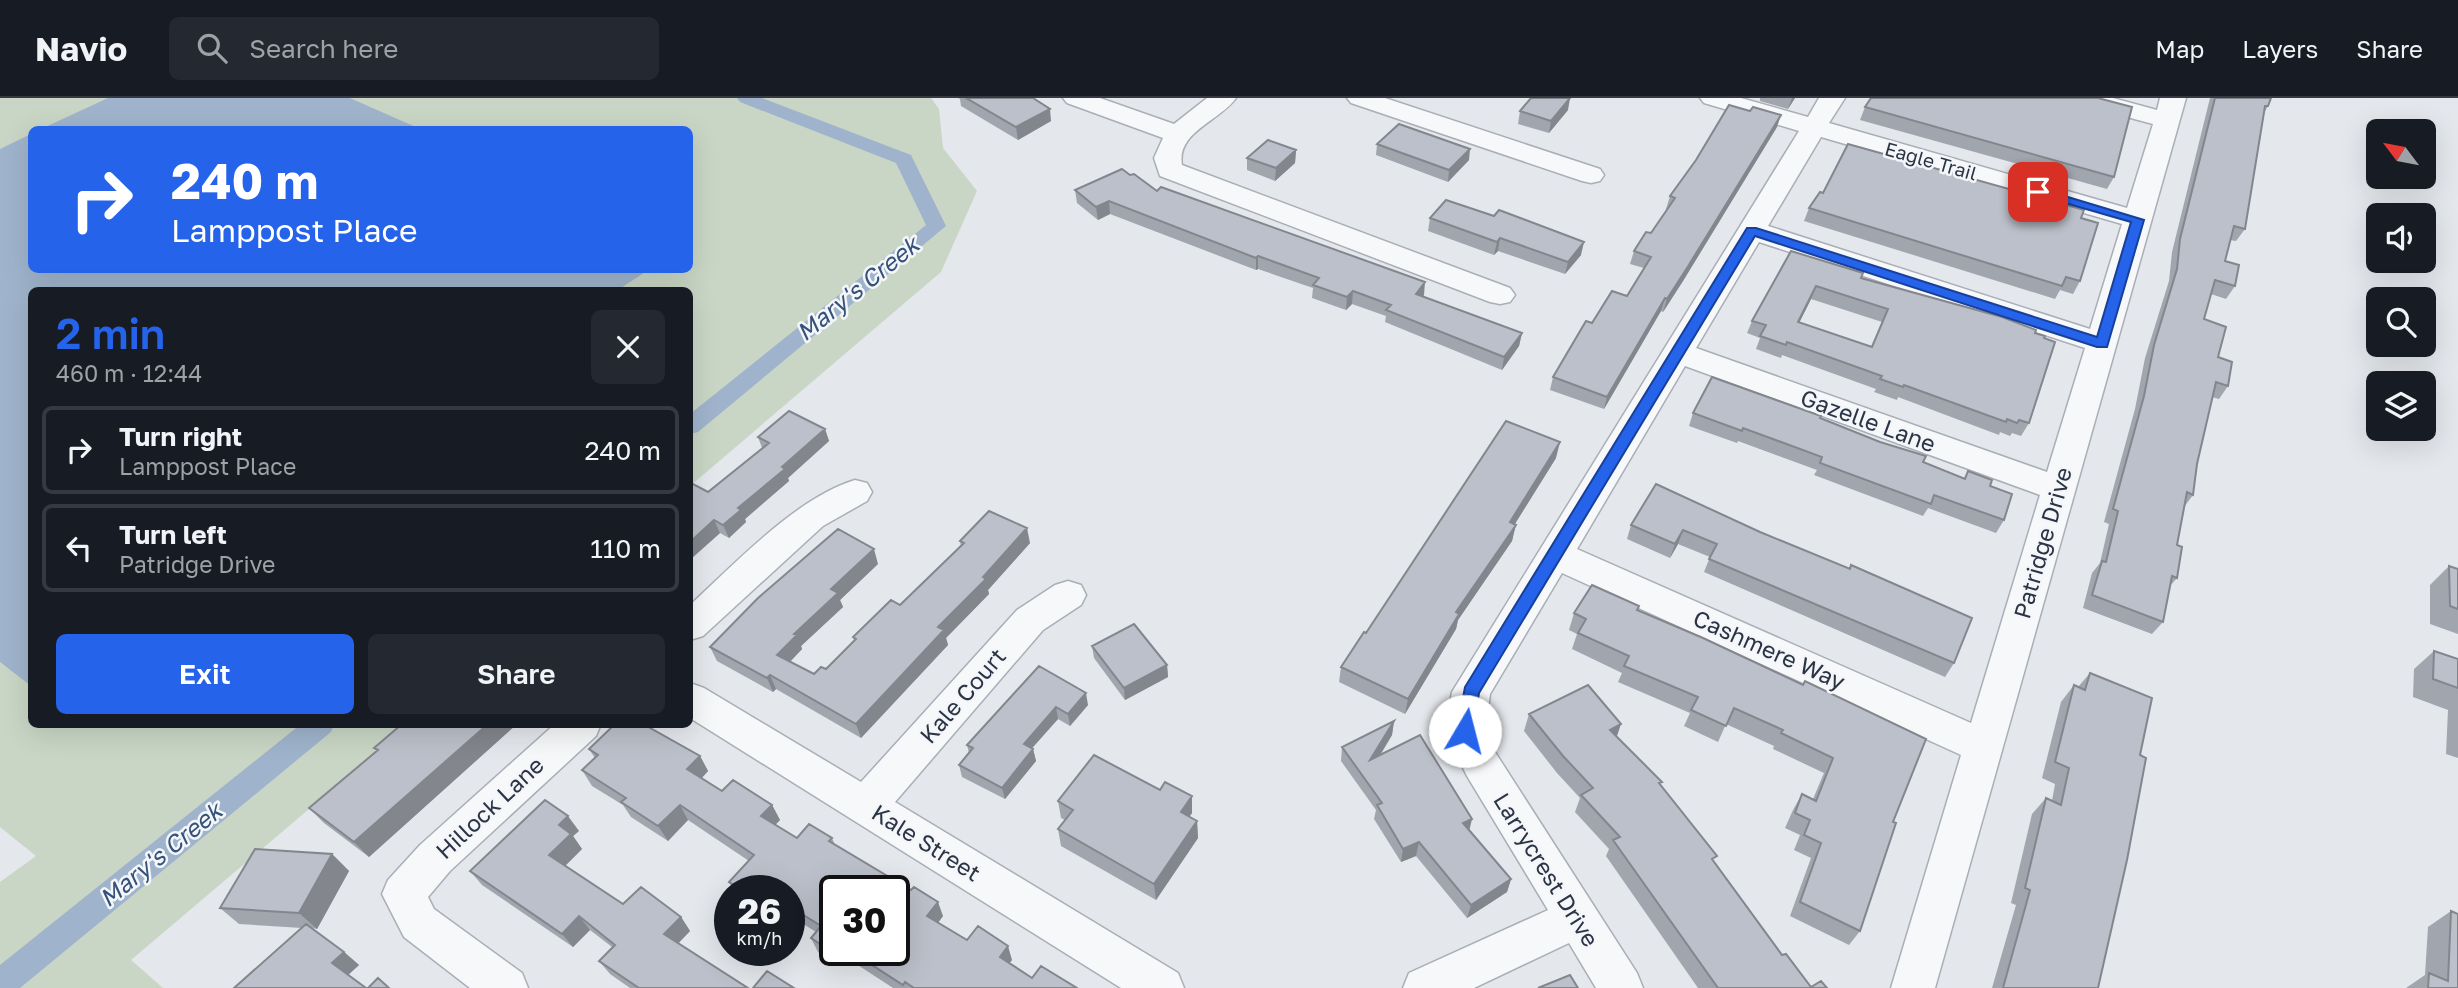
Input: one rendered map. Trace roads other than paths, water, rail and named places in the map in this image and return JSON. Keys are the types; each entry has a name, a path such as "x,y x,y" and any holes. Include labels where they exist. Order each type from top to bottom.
{"street":[{"path":"1223,98 1177,134 1167,158 1169,170 1500,295"},
{"path":"1360,98 1591,175"},
{"name":"Larrycrest Drive","path":"1621,988 1481,764 1465,731 1471,692 1832,98"},
{"path":"2084,98 2170,109"},
{"path":"1078,99 1177,134"},
{"name":"Eagle Trail","path":"1719,100 2138,220"},
{"name":"Patridge Drive","path":"1913,988 2170,109"},
{"path":"1751,230 2102,343"},
{"name":"Gazelle Lane","path":"1677,352 2059,489"},
{"path":"693,623 811,517 855,492"},
{"name":"Cashmere Way","path":"1555,554 1983,747"},
{"name":"Kale Court","path":"866,806 1030,620 1068,595"},
{"name":"Kale Street","path":"693,701 1162,988"},
{"name":"Hillock Lane","path":"506,988 419,923 403,894 435,858 578,728"},
{"path":"1425,988 1576,919"}],"water":[{"path":"108,98 350,98 413,126 47,126"},
{"path":"28,135 28,273 644,273 622,287 28,287 28,684 0,662 0,149"}],"waterway":[{"name":"Mary's Creek","path":"693,424 936,226 904,159 746,98"},
{"name":"Mary's Creek","path":"0,985 316,728"}]}
